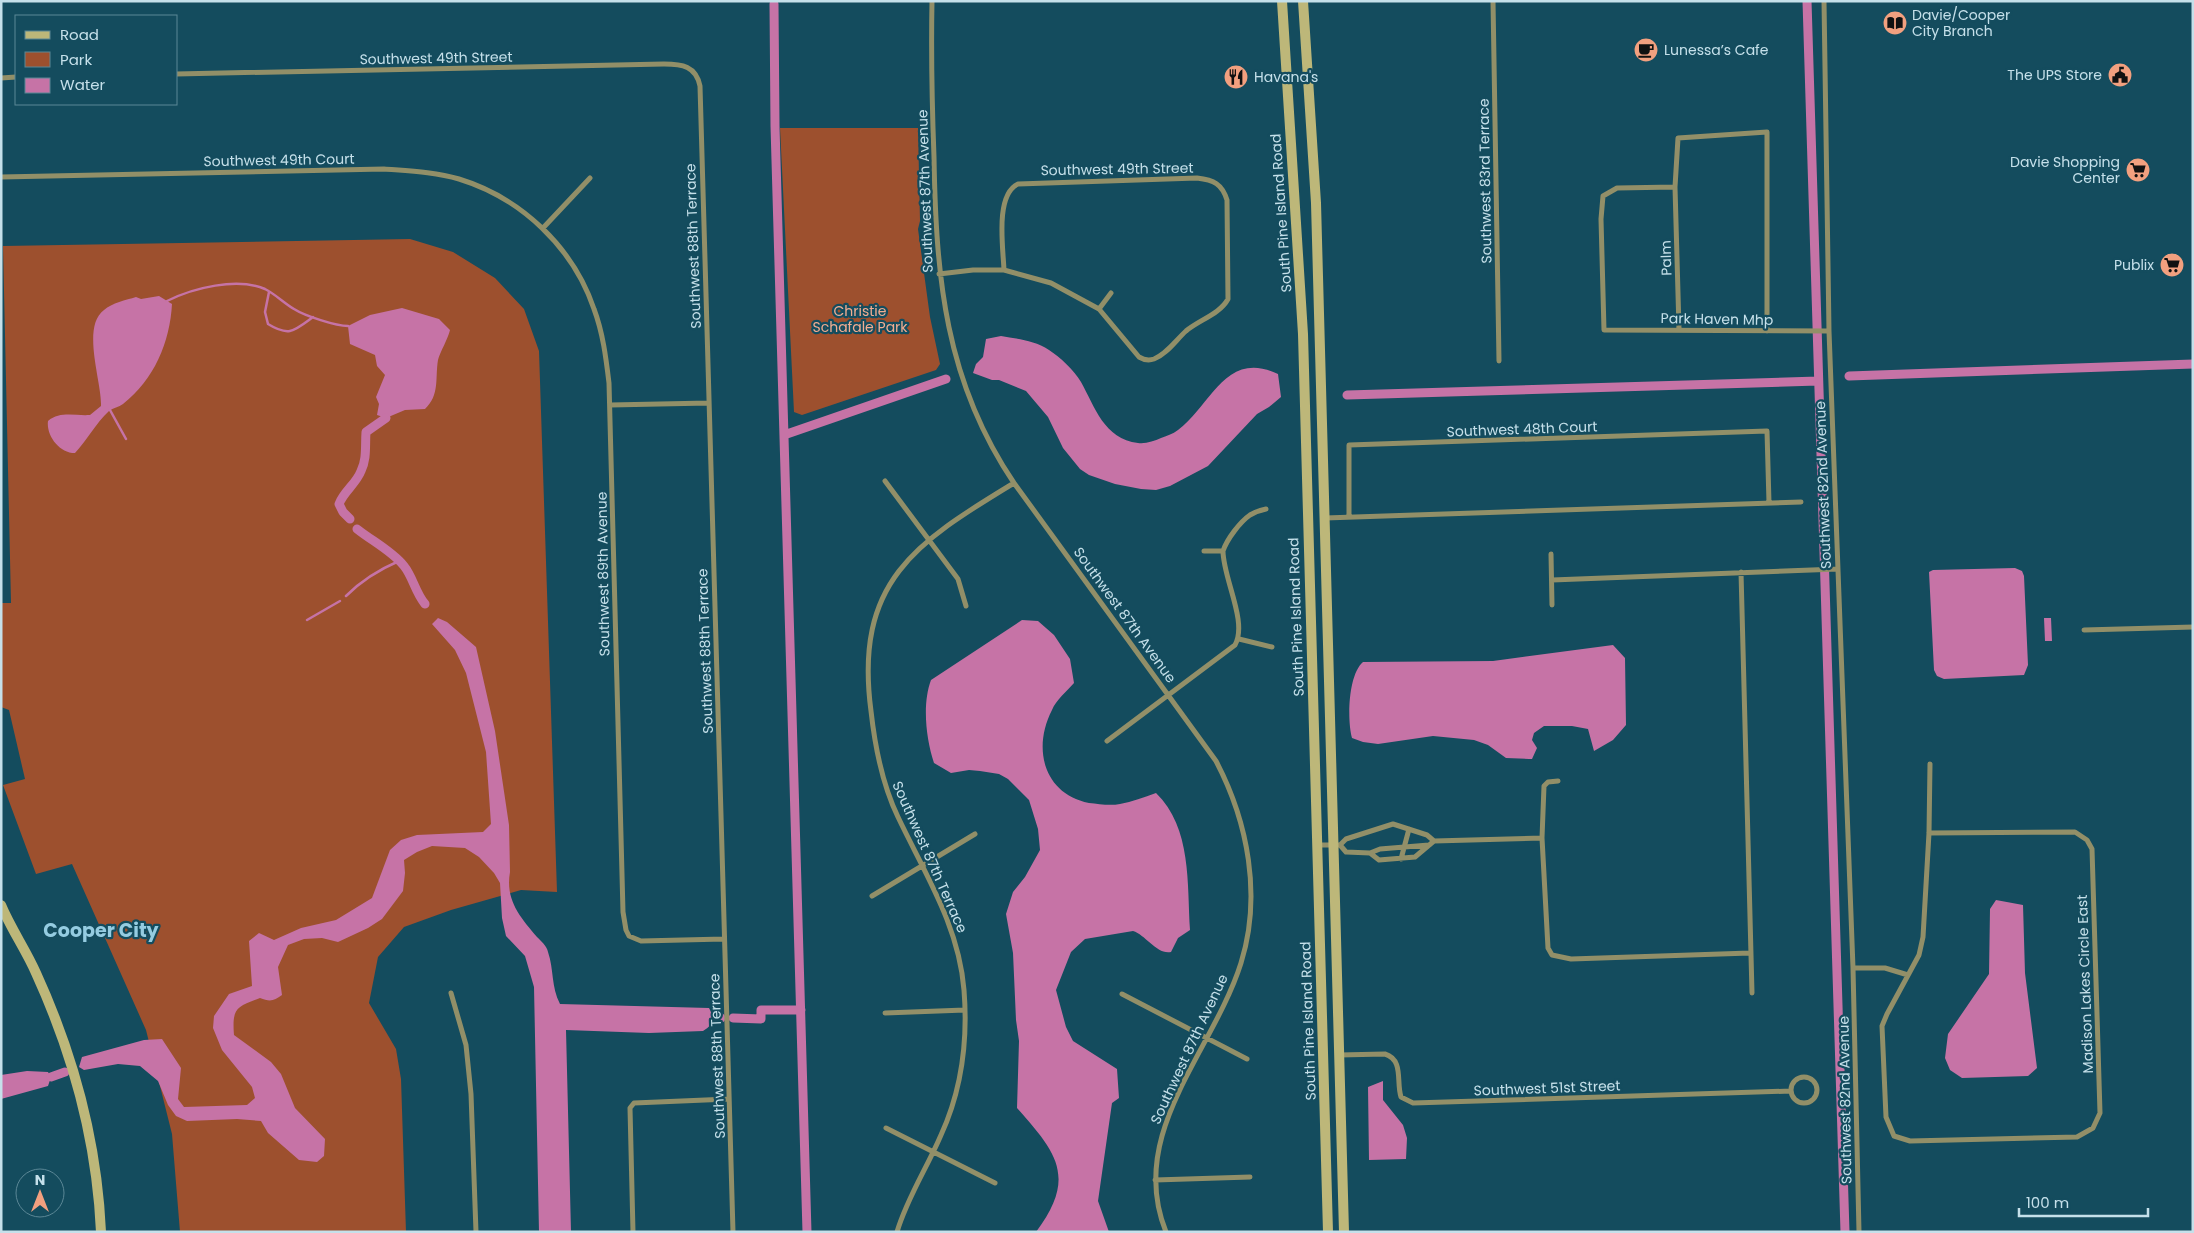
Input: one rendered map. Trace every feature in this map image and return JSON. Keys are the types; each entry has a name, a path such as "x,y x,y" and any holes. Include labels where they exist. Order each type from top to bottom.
{"main road":[{"name":"South Pine Island Road","path":"1282,1 1303,334 1328,1232"},
{"path":"1304,1 1316,203 1324,518 1337,844 1339,1055 1344,1232"},
{"path":"1311,625 1328,625"},
{"path":"2,907 36,972 55,1019 76,1082 92,1156 101,1232"}],"street":[{"name":"Southwest 87th Avenue","path":"932,1 934,190 939,274 947,324 966,390 989,441 1014,483 1204,743 1224,778 1240,820 1249,861 1250,902 1242,961 1230,994 1164,1126 1158,1149 1156,1180 1158,1207 1166,1232"},
{"name":"Southwest 83rd Terrace","path":"1493,1 1499,361"},
{"name":"Southwest 82nd Avenue","path":"1824,1 1828,331 1853,968 1858,1232"},
{"name":"Southwest 49th Street","path":"178,74 664,64 680,64 694,71"},
{"name":"Southwest 88th Terrace","path":"694,71 698,76 700,86 733,1232"},
{"path":"1,78 15,77"},
{"name":"Palm","path":"1679,329 1675,187 1678,138 1767,132 1767,331"},
{"name":"Southwest 49th Court","path":"1,178 384,169 424,172 459,179 482,188 505,199 543,228"},
{"path":"543,228 590,178"},
{"name":"Southwest 49th Street","path":"1004,270 1003,204 1012,186 1033,182 1197,178 1213,180 1221,186 1227,200 1229,293 1225,304 1186,331 1163,354 1148,360 1139,357 1099,309"},
{"name":"Park Haven Mhp","path":"1675,187 1617,188 1603,196 1601,219 1604,330 1828,331"},
{"name":"Southwest 89th Avenue","path":"543,228 568,258 586,287 594,308 607,363 610,406 623,912 626,930 629,936 641,941 724,939"},
{"path":"939,274 1004,270 1051,283 1099,309 1111,293"},
{"path":"610,406 709,403"},
{"name":"Southwest 48th Court","path":"1349,516 1349,445 1767,431 1769,503"},
{"path":"885,481 958,579 966,606"},
{"name":"Southwest 87th Terrace","path":"897,1232 949,1117 959,1083 966,1010 961,967 952,929 897,815 880,764 869,696 868,660 872,628 886,589 911,555 954,520 1014,483"},
{"path":"1324,518 1801,502"},
{"path":"1107,741 1229,651 1239,639 1239,626 1223,551 1225,545 1244,520 1251,514 1266,509"},
{"path":"1204,551 1223,551"},
{"path":"1551,554 1552,605"},
{"path":"1552,580 1838,569"},
{"path":"1741,572 1752,993"},
{"path":"2084,630 2193,628"},
{"path":"1239,639 1272,647"},
{"path":"1853,968 1885,968 1908,975 1919,955 1923,937 1929,833 1930,764"},
{"path":"1558,781 1548,782 1544,786 1542,838 1548,948 1552,955 1571,959 1750,953"},
{"path":"1317,845 1337,844 1346,838 1393,824 1427,835 1431,843"},
{"path":"1401,859 1409,829"},
{"name":"Madison Lakes Circle East","path":"1908,975 1882,1026 1886,1117 1894,1136 1910,1141 2077,1137 2094,1128 2100,1113 2092,849 2087,840 2075,832 1929,833"},
{"path":"872,896 975,834"},
{"path":"1337,844 1346,852 1370,853 1380,849 1431,843 1542,838"},
{"path":"1370,853 1379,860 1415,858 1431,843"},
{"path":"451,993 466,1045 471,1094 476,1232"},
{"path":"1122,994 1248,1059"},
{"path":"884,1013 966,1010"},
{"name":"Southwest 51st Street","path":"1339,1055 1385,1054 1391,1056 1397,1064 1401,1097 1413,1103 1791,1091"},
{"path":"1804,1077 1812,1080 1816,1091 1813,1099 1806,1103 1797,1101 1791,1091 1793,1083 1804,1077"},
{"path":"633,1232 630,1108 634,1102 729,1099"},
{"path":"886,1128 995,1183"},
{"path":"1156,1180 1250,1177"}],"green space":[{"name":"Christie Schafale Park","path":"780,128 918,128 920,221 918,229 930,317 940,364 936,370 802,415 794,412"},
{"path":"410,239 453,252 495,278 524,309 539,351 557,892 521,890 451,910 404,927 378,957 369,1003 396,1049 401,1079 406,1232 180,1232 172,1134 146,1030 72,864 36,874 3,785 25,779 9,710 1,707 1,603 11,603 3,246"}],"water":[{"path":"159,296 172,304 171,318 164,346 152,372 134,394 123,404 104,416 75,453 59,447 51,437 48,421 62,415 90,415 101,406 93,342 97,318 104,310 119,302 136,297 141,299"},
{"path":"402,308 439,319 450,330 438,360 435,392 430,404 425,409 405,410 386,418 377,415 379,404 376,397 385,375 377,366 375,355 350,344 348,326 370,315"},
{"path":"1001,336 1038,344 1058,356 1078,377 1096,411 1109,429 1126,440 1138,443 1153,441 1176,431 1190,420 1220,384 1232,374 1245,369 1260,368 1278,374 1281,397 1257,414 1208,466 1170,486 1156,490 1115,484 1089,475 1080,469 1063,448 1048,417 1026,391 999,380 992,380 973,373 976,364 983,357 986,339"},
{"path":"2015,568 2022,571 2024,576 2028,665 2024,675 1944,679 1937,676 1934,670 1929,572 1933,570"},
{"path":"438,618 447,622 476,647 495,731 509,825 509,882 512,900 515,908 547,950 555,991 560,1004 709,1008 712,1015 711,1024 703,1031 649,1033 566,1030 571,1232 539,1232 534,987 525,956 506,936 502,918 500,883 494,873 479,857 465,848 432,846 404,860 403,891 382,919 338,942 322,938 304,939 288,945 278,967 282,995 272,1000 260,998 252,1001 237,1010 235,1014 234,1035 271,1062 281,1074 295,1108 325,1139 324,1156 317,1162 299,1160 268,1133 261,1121 237,1119 187,1121 176,1116 168,1105 158,1081 140,1066 118,1064 84,1070 79,1067 82,1057 144,1040 162,1039 181,1068 178,1099 184,1107 247,1105 255,1098 252,1087 222,1050 213,1028 214,1016 229,994 252,986 249,941 259,933 274,940 301,928 336,920 372,898 390,850 401,840 417,835 483,832 491,824 486,752 466,673 455,650 432,624"},
{"path":"2044,618 2051,618 2052,641 2045,641"},
{"path":"1022,620 1038,621 1054,635 1070,659 1074,683 1054,706 1046,725 1043,740 1046,768 1052,780 1061,790 1074,798 1104,805 1116,805 1134,801 1156,793 1168,807 1176,823 1185,857 1190,930 1178,938 1171,952 1161,951 1133,931 1085,939 1071,952 1056,990 1066,1027 1073,1041 1117,1069 1119,1098 1112,1103 1098,1201 1109,1232 1036,1232 1049,1213 1056,1196 1059,1180 1057,1166 1043,1139 1017,1108 1019,1041 1016,1020 1013,953 1006,914 1013,892 1025,877 1040,850 1038,829 1029,800 1008,779 999,774 969,770 951,773 934,763 927,733 926,710 931,680"},
{"path":"1613,645 1625,658 1626,725 1613,740 1594,751 1588,729 1572,726 1544,726 1534,733 1532,740 1537,748 1532,759 1506,758 1488,745 1474,740 1433,736 1378,744 1352,738 1350,730 1350,698 1354,677 1363,662 1493,661"},
{"path":"1996,900 2023,905 2025,973 2037,1068 2028,1076 1962,1078 1950,1070 1945,1058 1948,1034 1989,974 1990,909"},
{"path":"27,1071 48,1072 51,1077 48,1086 1,1099 1,1075"},
{"path":"1383,1081 1383,1100 1403,1125 1407,1138 1406,1159 1369,1160 1368,1087"}],"waterway":[{"path":"1807,1 1845,1232"},
{"path":"774,4 775,126 807,1232"},
{"path":"167,301 202,288 242,284 265,289 305,315 348,326"},
{"path":"269,292 265,312 268,324 275,328 291,331 313,317"},
{"path":"1849,376 2193,364"},
{"path":"784,435 946,379"},
{"path":"1347,395 1818,381"},
{"path":"110,410 126,439"},
{"path":"350,519 343,512 339,504 359,476 363,466 366,432 386,418"},
{"path":"357,529 399,561 407,570 425,604"},
{"path":"346,596 371,576 399,561"},
{"path":"307,620 340,601"},
{"path":"733,1018 761,1019 761,1010 801,1010"},
{"path":"713,1018 721,1018"},
{"path":"51,1077 65,1072"}],"place":[{"name":"Davie/Cooper City Branch","path":"1895,23"},
{"name":"Lunessa’s Cafe","path":"1646,50"},
{"name":"The UPS Store","path":"2120,75"},
{"name":"Havana's","path":"1236,77"},
{"name":"Davie Shopping Center","path":"2138,170"},
{"name":"Publix","path":"2172,265"}],"district":[{"name":"Cooper City","path":"101,930"}]}
